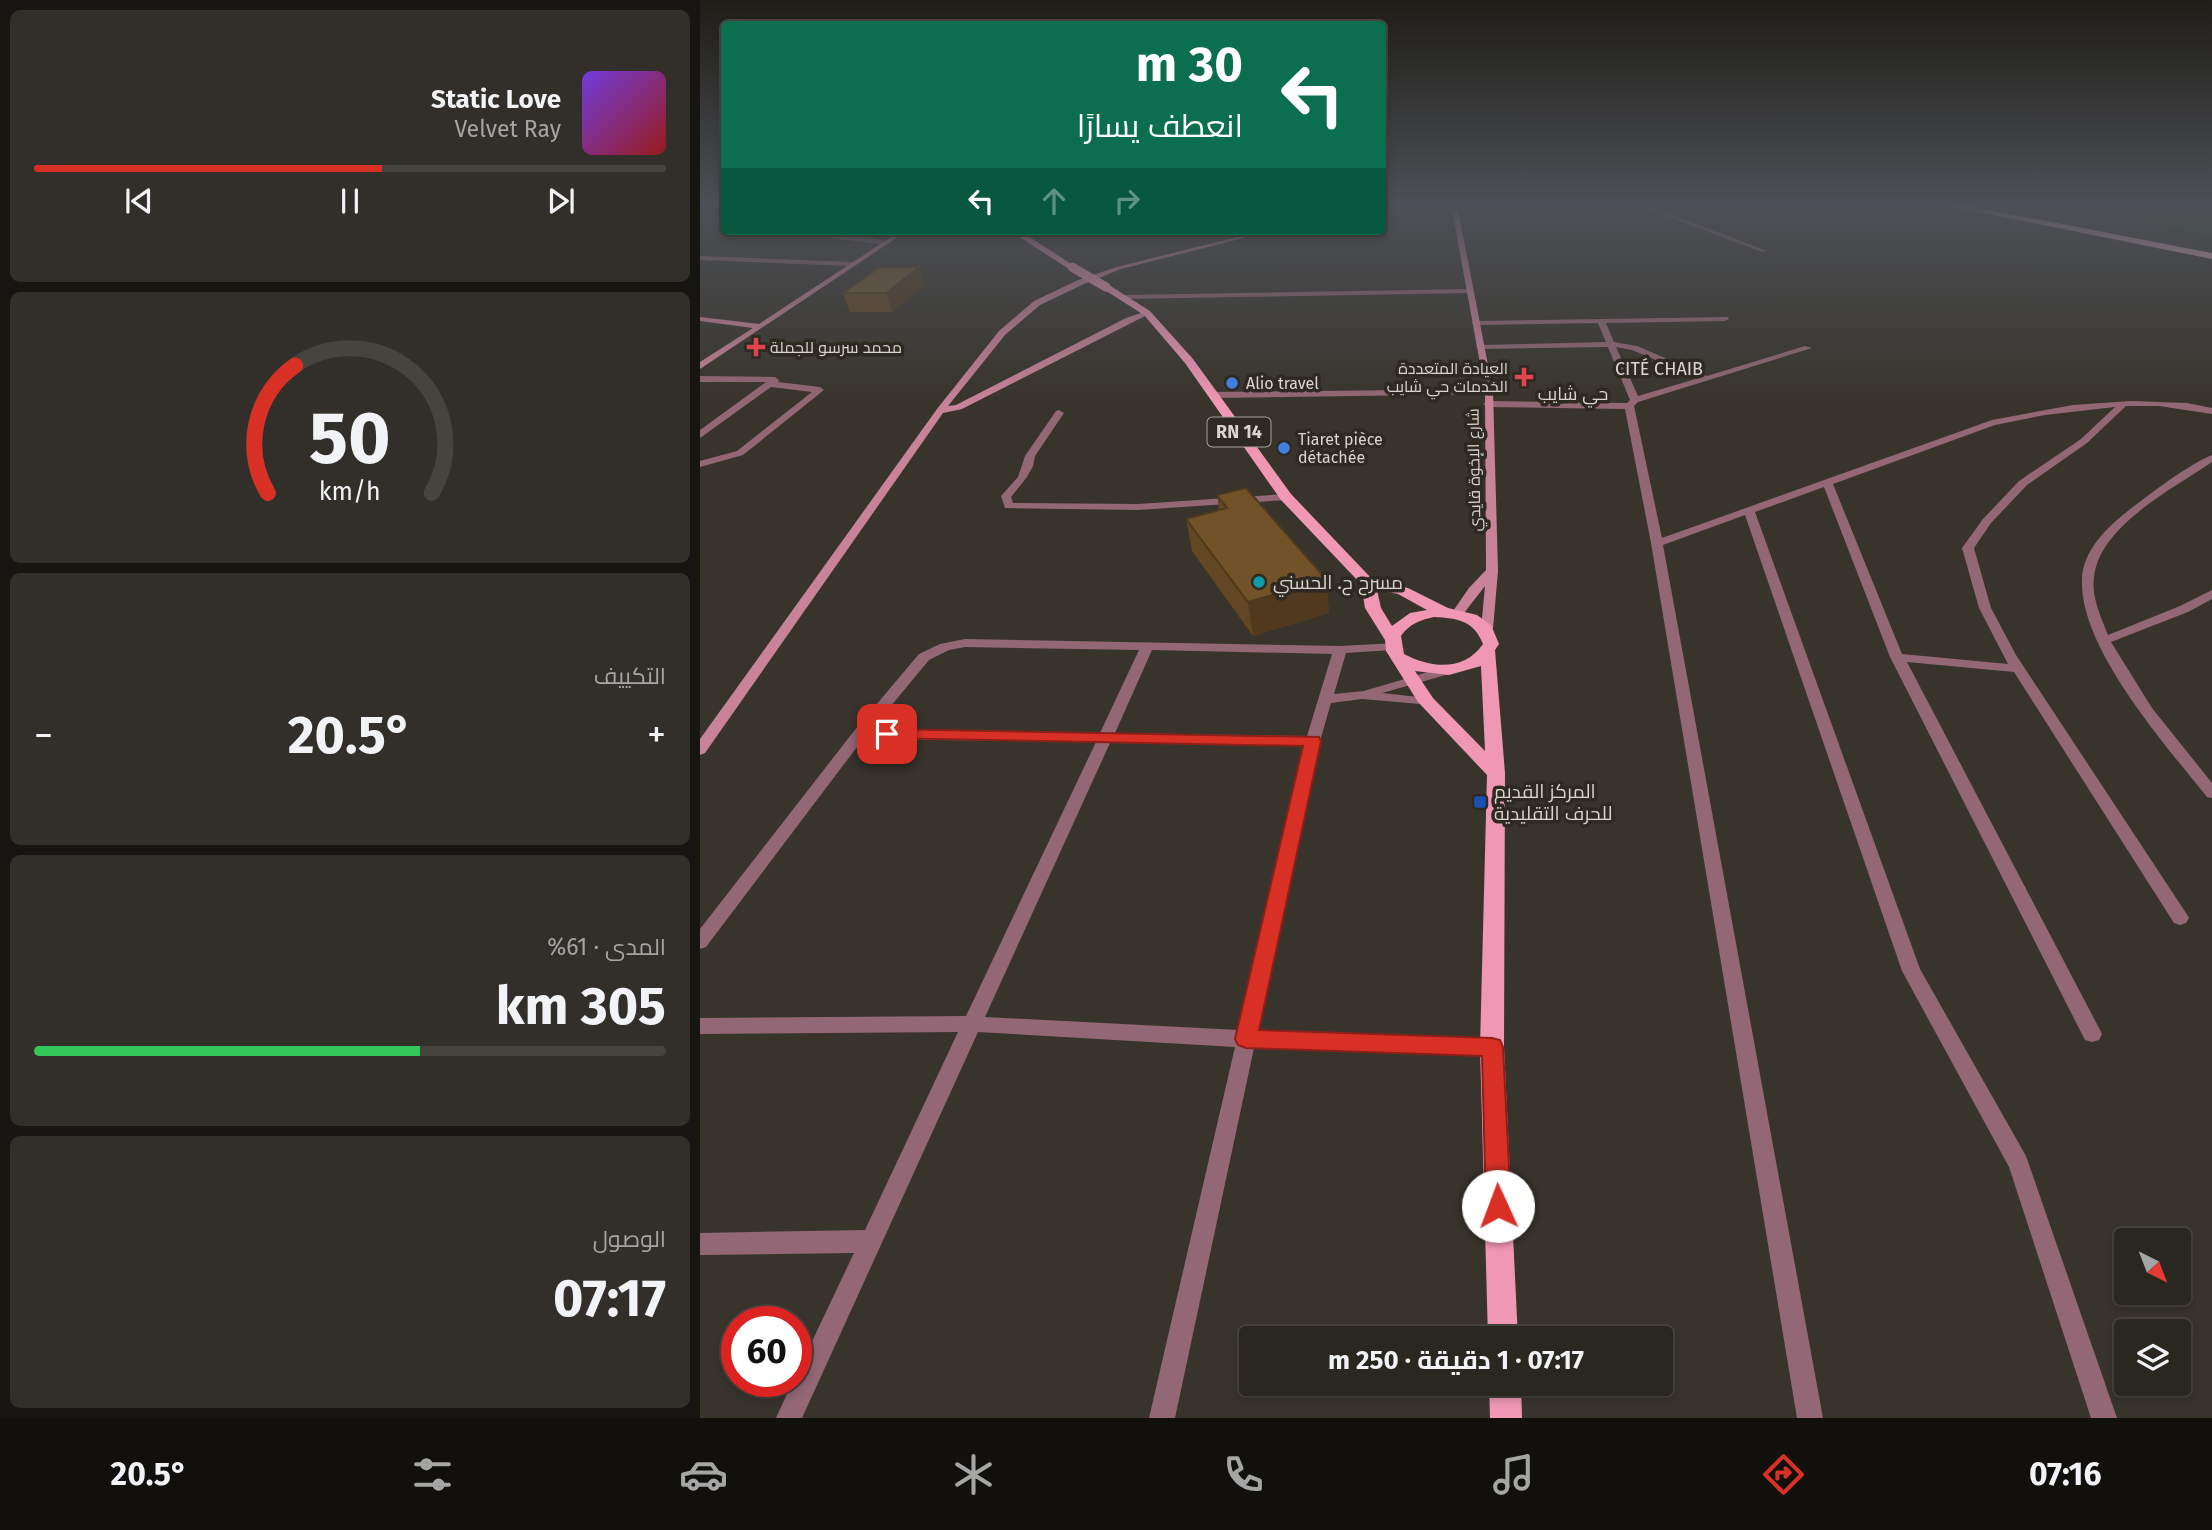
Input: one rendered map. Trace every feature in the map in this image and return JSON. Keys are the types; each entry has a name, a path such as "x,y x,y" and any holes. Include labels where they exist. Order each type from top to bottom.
{"main road":[{"name":"RN 14","path":"1077,270 1147,313 1189,361 1286,497 1368,583 1373,608 1427,702 1496,773"},
{"path":"1368,583 1403,592 1450,613 1480,622 1487,629 1492,644 1473,664 1448,670 1419,668 1394,647 1404,622 1428,613 1450,613"},
{"path":"1488,651 1496,773 1492,1047 1503,1326"},
{"path":"1505,1396 1506,1418"}],"street":[{"path":"700,366 844,270"},
{"path":"700,750 940,411 1002,333 1037,303 1114,270"},
{"name":"شارع الإخوة قايدي","path":"1465,270 1489,391 1492,571 1487,629"},
{"path":"1122,297 1468,291"},
{"path":"940,411 950,411 971,402 1147,313"},
{"path":"700,319 758,326"},
{"path":"1475,323 1725,319"},
{"path":"1601,321 1612,344 1632,403 1810,1418"},
{"path":"1480,347 1612,344 1634,348 1704,377"},
{"path":"1488,404 1632,403 1704,377 1808,348"},
{"path":"700,379 775,380 700,435"},
{"path":"700,464 740,453 820,390 770,384"},
{"path":"1212,395 1489,391"},
{"path":"1657,543 1992,423 2039,414 2122,405 2174,405 2212,411"},
{"path":"2122,405 2084,442 2023,483 1987,522 1968,548 1985,608 2019,669 2180,918"},
{"path":"1059,413 1030,456 1031,462 1014,489 1006,496 1009,506 1138,507 1286,497"},
{"path":"2212,458 2141,506 2116,527 2095,552 2087,575 2090,603 2103,641 2117,669 2212,793"},
{"path":"1827,482 1898,657 2092,1034"},
{"path":"1749,510 1911,971 2018,1163 2104,1418"},
{"path":"1450,613 1492,571"},
{"path":"2103,641 2185,609 2212,594"},
{"path":"700,942 859,734 924,657 945,647 965,643 1340,650 1394,647"},
{"path":"789,1418 1147,648"},
{"path":"1162,1418 1313,741 1340,650"},
{"path":"1898,657 2019,669"},
{"path":"1324,699 1362,695 1448,670"},
{"path":"1362,695 1427,702"},
{"path":"859,734 1313,741"},
{"path":"700,1026 973,1024 1246,1039 1492,1047"},
{"path":"700,1244 872,1241"}],"building":[{"path":"875,270 915,270 886,293 843,293"},
{"path":"1246,488 1326,579 1248,602 1186,519 1227,508 1217,495"}],"place":[{"name":"محمد سرسو للجملة","path":"756,347"},
{"name":"العيادة المتعددة الخدمات حي شايب","path":"1524,377"},
{"name":"Alio travel","path":"1232,383"},
{"name":"Tiaret pièce détachée","path":"1284,448"},
{"name":"مسرح ح. الحسني","path":"1259,582"},
{"name":"المركز القديم للحرف التقليدية","path":"1480,802"}],"district":[{"name":"CITÉ CHAIB","path":"1659,369"},
{"name":"حي شايب","path":"1573,394"}],"route":[{"path":"887,734 1313,741 1246,1039 1492,1047 1498,1206"}]}
